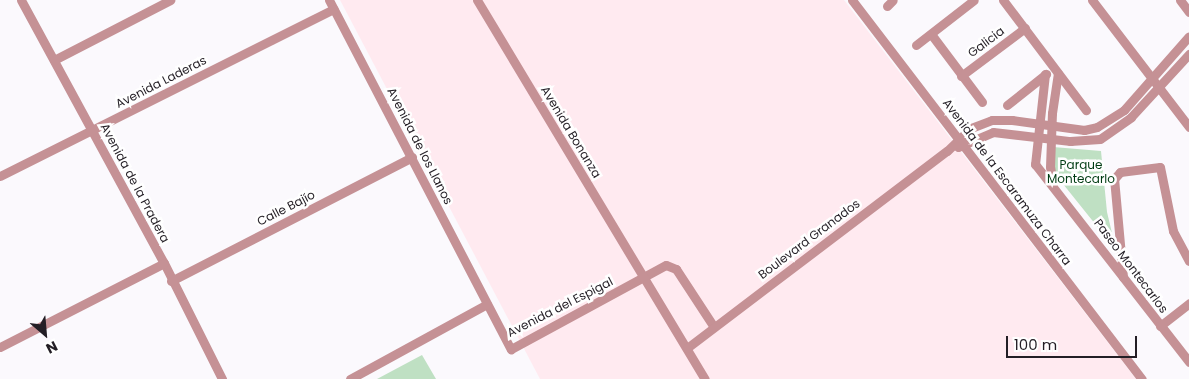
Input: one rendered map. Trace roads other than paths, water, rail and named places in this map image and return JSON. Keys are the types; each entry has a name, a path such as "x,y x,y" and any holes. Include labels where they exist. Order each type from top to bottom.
{"street":[{"name":"Avenida de la Pradera","path":"21,0 164,263 171,281 222,379"},
{"path":"54,60 170,0"},
{"name":"Avenida de los Llanos","path":"329,0 487,304"},
{"name":"Avenida Bonanza","path":"477,0 705,379"},
{"name":"Avenida de la Escaramuza Charra","path":"852,0 1142,379"},
{"path":"916,45 974,0"},
{"path":"1003,0 1086,110"},
{"path":"1092,0 1189,126"},
{"path":"1180,0 1189,12"},
{"name":"Avenida Laderas","path":"0,176 334,9"},
{"name":"Galicia","path":"962,76 1025,28"},
{"path":"931,34 982,102"},
{"name":"Boulevard Granados","path":"687,348 961,141 971,128 992,120 1084,130 1112,119 1189,36"},
{"name":"Boulevard Granados","path":"961,141 994,132 1088,142 1100,139 1117,130 1189,54"},
{"path":"1008,105 1045,74 1056,70"},
{"path":"1053,185 1050,167 1056,70"},
{"name":"Paseo Montecarlos","path":"1045,74 1036,136 1035,164 1189,362"},
{"name":"Calle Bajío","path":"171,281 412,157"},
{"path":"1124,277 1114,179 1120,172 1160,166 1173,231 1189,261"},
{"path":"0,347 164,263"},
{"path":"644,278 661,266 672,266 714,327"},
{"name":"Avenida del Espigal","path":"487,304 511,349 644,278"},
{"path":"1160,326 1189,303"},
{"path":"350,379 487,304"}],"park label":[{"name":"Parque Montecarlo","path":"1081,172"}]}
